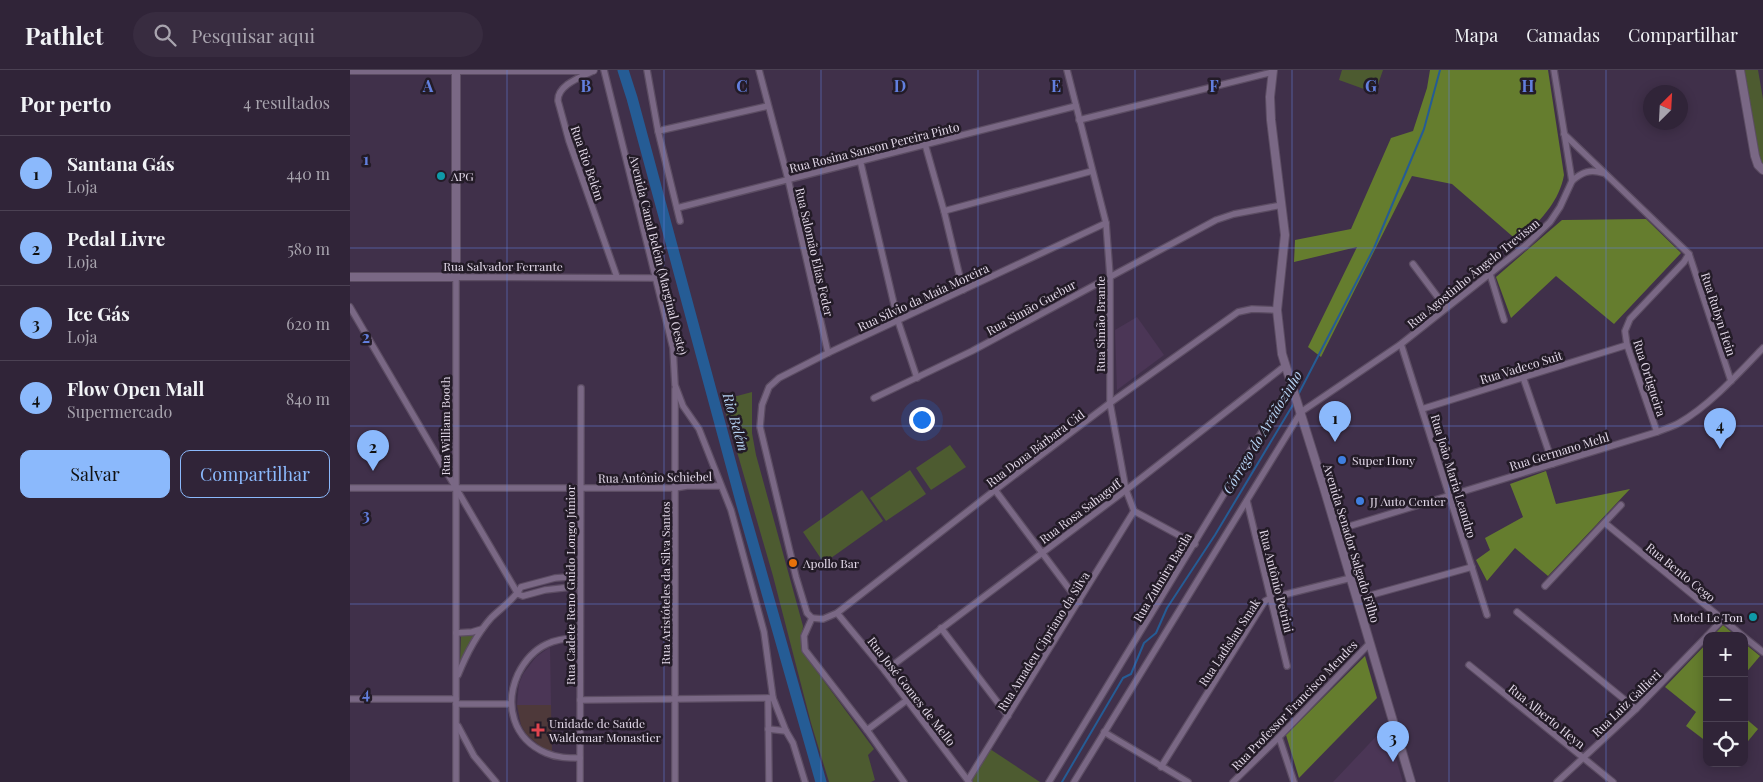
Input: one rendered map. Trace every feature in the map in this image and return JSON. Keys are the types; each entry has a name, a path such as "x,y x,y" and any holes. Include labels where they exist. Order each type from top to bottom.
{"main road":[{"path":"350,70 594,70"},
{"name":"Rua William Booth","path":"456,70 456,277"},
{"path":"1740,70 1755,156 1758,165 1763,170"},
{"name":"Avenida Senador Salgado Filho","path":"1273,71 1270,97 1271,120 1282,205 1284,249 1277,310 1282,354 1337,530 1411,782"},
{"name":"Rua Salvador Ferrante","path":"350,277 456,277"}],"street":[{"name":"Rua Rio Belém","path":"594,70 563,88 558,96 558,101 569,141 617,278"},
{"name":"Avenida Canal Belém (Marginal Oeste)","path":"604,70 673,348 675,385 683,406 700,429 718,474 720,486 731,510 764,632 770,698 793,743 805,782"},
{"path":"647,70 658,131 680,221"},
{"name":"Rua Salomão Elias Feder","path":"759,70 788,179 828,353"},
{"name":"Rua Simão Brante","path":"1066,70 1106,223 1110,276 1110,403 1126,490 1134,511"},
{"path":"1554,70 1572,181"},
{"path":"1079,120 1273,71"},
{"path":"658,131 768,106"},
{"name":"Rua Rosina Sanson Pereira Pinto","path":"677,208 1076,106"},
{"path":"1564,134 1689,254"},
{"path":"925,144 944,211 963,290"},
{"path":"860,160 898,321 917,378"},
{"path":"1572,181 1581,173 1593,170 1605,173"},
{"path":"944,211 1092,171"},
{"name":"Rua Agostinho Ângelo Trevisan","path":"1301,412 1401,344 1525,246 1550,222 1560,207 1572,181"},
{"name":"Rua Simão Guebur","path":"874,398 972,351 1216,220 1234,214 1282,205"},
{"name":"Rua Sílvio da Maia Moreira","path":"812,618 807,613 796,577 760,427 762,405 769,387 779,378 828,353 1106,223"},
{"name":"Rua Ortigueira","path":"1657,432 1627,345 1625,331 1630,319 1684,262 1689,254"},
{"name":"Rua Rubyn Hein","path":"1689,254 1731,381"},
{"path":"1413,264 1446,308"},
{"path":"1490,274 1504,320"},
{"name":"Rua Salvador Ferrante","path":"456,277 656,278"},
{"name":"Rua William Booth","path":"456,277 456,782"},
{"path":"350,307 518,594 524,596 545,590 580,586"},
{"name":"Rua Dona Bárbara Cid","path":"812,618 822,619 837,613 994,490 1110,403 1238,312 1252,309 1277,310"},
{"name":"Rua João Maria Leandro","path":"1401,344 1487,615"},
{"name":"Rua Vadeco Suit","path":"1422,409 1627,345"},
{"name":"Rua Germano Mehl","path":"1337,530 1678,424 1693,414 1731,381 1763,348"},
{"name":"Rua Rosa Sahagoff","path":"885,671 1126,490 1286,365"},
{"path":"1523,377 1552,464"},
{"name":"Rua Zulmira Bacila","path":"1049,782 1292,382"},
{"name":"Rua Aristóteles da Silva Santos","path":"675,385 675,782"},
{"name":"Rua Cadete Reno Guido Longo Júnior","path":"580,782 581,388"},
{"path":"1074,782 1301,412"},
{"name":"Rua Antônio Schiebel","path":"350,488 675,488 720,486"},
{"path":"994,490 1079,602"},
{"name":"Rua Antônio Petrini","path":"1247,501 1287,666"},
{"path":"1545,586 1621,505"},
{"path":"1134,511 1195,544"},
{"name":"Rua Amadeu Cipriano da Silva","path":"969,781 1134,511"},
{"name":"Rua Bento Cego","path":"1605,523 1739,632"},
{"path":"1357,599 1472,567"},
{"path":"456,680 466,657 482,629 499,610 518,594 521,587 543,580 580,576"},
{"name":"Rua Ladislau Smak","path":"1161,767 1265,601 1351,578"},
{"path":"543,580 545,590"},
{"path":"1517,612 1636,708"},
{"name":"Rua José Gomes de Mello","path":"837,613 885,671 969,781"},
{"path":"812,618 804,636 805,650 867,730 904,782"},
{"name":"Rua Luiz Gallieri","path":"1711,632 1723,619"},
{"path":"941,628 1008,716"},
{"path":"456,632 472,632 482,629"},
{"path":"580,637 546,644 535,651 526,661 515,681 510,704 515,724 528,741 546,753 580,758"},
{"name":"Rua Bento Cego","path":"1748,639 1763,652"},
{"name":"Rua Luiz Gallieri","path":"1557,782 1636,708 1703,640"},
{"name":"Rua Professor Francisco Mendes","path":"1233,782 1370,642"},
{"name":"Rua Alberto Heyn","path":"1469,666 1613,782"},
{"path":"580,700 770,698 768,729 770,782"},
{"path":"350,699 510,704"},
{"path":"867,730 907,700"},
{"path":"456,724 474,756 496,782"},
{"path":"768,729 786,731"},
{"path":"1104,732 1188,782"},
{"path":"1279,737 1294,782"}],"shaded area":[{"path":"1137,317 1164,355 1117,390 1115,330"},
{"path":"550,647 551,705 517,705 519,684 523,674 536,657"},
{"name":"Unidade de Saúde Waldemar Monastier","path":"517,705 551,705 552,752 542,748 526,734 521,725"},
{"path":"1386,726 1403,782 1333,782"}],"green space":[{"path":"1342,70 1383,70 1375,93 1339,80"},
{"path":"1430,70 1548,70 1564,175 1558,194 1534,227 1519,242 1452,184 1412,176 1321,357 1308,347 1357,247 1294,262 1295,240 1351,229 1391,138 1413,131 1427,88"},
{"path":"1743,70 1758,70 1763,99 1763,166 1759,162"},
{"path":"1646,219 1681,253 1614,324 1556,276 1511,318 1496,277 1562,220"},
{"path":"752,392 752,433 756,455 803,626 801,644 804,654 874,749 868,755 875,780 871,782 829,782 811,723 773,576 722,400"},
{"path":"950,445 966,467 931,490 916,468"},
{"path":"910,470 926,494 886,521 870,498"},
{"path":"1546,471 1556,504 1630,489 1548,576 1515,548 1487,581 1476,560 1490,550 1485,538 1523,517 1510,484"},
{"path":"862,490 883,521 824,563 803,532"},
{"path":"1723,625 1731,632 1717,632"},
{"path":"475,634 460,663 461,636"},
{"path":"1748,646 1760,656 1748,670"},
{"path":"1703,647 1703,739 1686,726 1696,712 1665,687"},
{"path":"1365,656 1377,698 1299,778 1286,735"},
{"path":"1748,720 1758,729 1748,741"},
{"path":"990,749 1040,782 972,782"}],"waterway":[{"name":"Rio Belém","path":"623,70 742,505 821,782"},
{"name":"Córrego do Areiãozinho","path":"1298,395 1374,248 1424,129 1440,70"},
{"name":"Córrego do Areiãozinho","path":"1062,782 1123,678 1131,674 1144,643 1156,633 1167,608 1215,535 1294,403"}],"place":[{"name":"APG","path":"441,176"},
{"name":"Santana Gás","path":"1335,442"},
{"name":"Flow Open Mall","path":"1720,449"},
{"name":"Super Hony","path":"1342,460"},
{"name":"Pedal Livre","path":"373,471"},
{"name":"JJ Auto Center","path":"1360,501"},
{"name":"Apollo Bar","path":"793,563"},
{"name":"Motel Le Ton","path":"1753,617"},
{"name":"Unidade de Saúde Waldemar Monastier","path":"538,730"},
{"name":"Ice Gás","path":"1393,762"}]}
